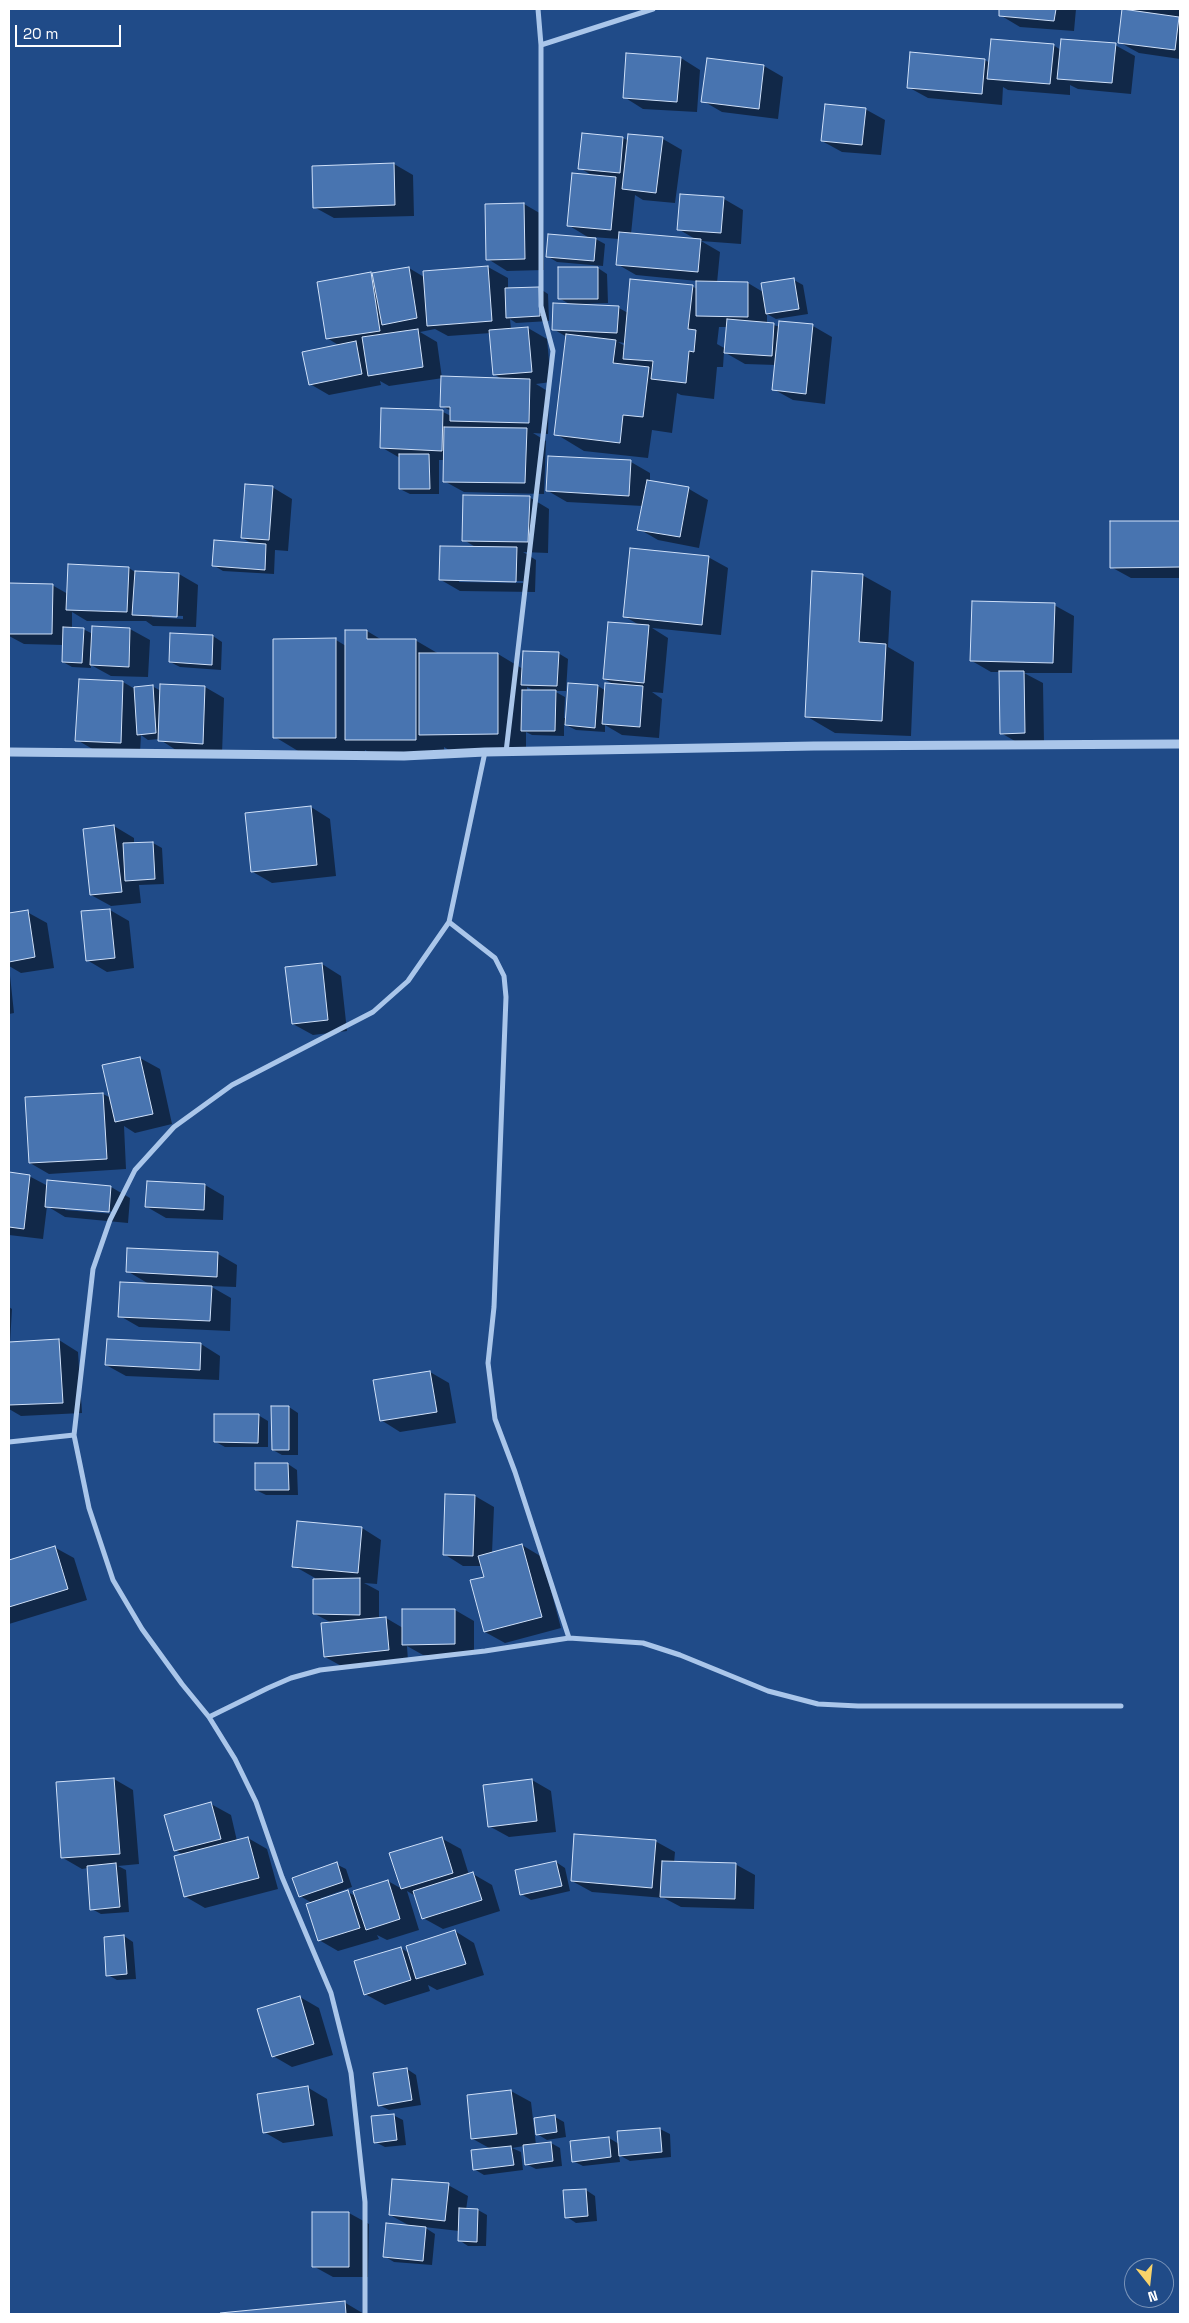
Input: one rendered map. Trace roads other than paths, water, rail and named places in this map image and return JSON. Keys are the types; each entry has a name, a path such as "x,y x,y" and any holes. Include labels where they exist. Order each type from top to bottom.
{"street":[{"path":"506,752 553,350 541,306 541,44 538,9"},
{"path":"541,44 653,9"},
{"path":"9,752 404,756 485,752 814,746 1180,744"},
{"path":"365,2314 365,2202 351,2073 333,2002 282,1877 256,1802 209,1717 142,1629 113,1580 89,1508 74,1435 93,1269 110,1220 135,1170 174,1127 232,1085 373,1012 408,981 449,922 485,752"},
{"path":"449,922 495,958 504,976 506,997 494,1307 488,1363 495,1419 515,1472 569,1638"},
{"path":"9,1442 74,1435"},
{"path":"209,1717 291,1678 320,1670 485,1651 569,1638 643,1643 680,1655 768,1691 818,1704 858,1706 1121,1706"}]}
